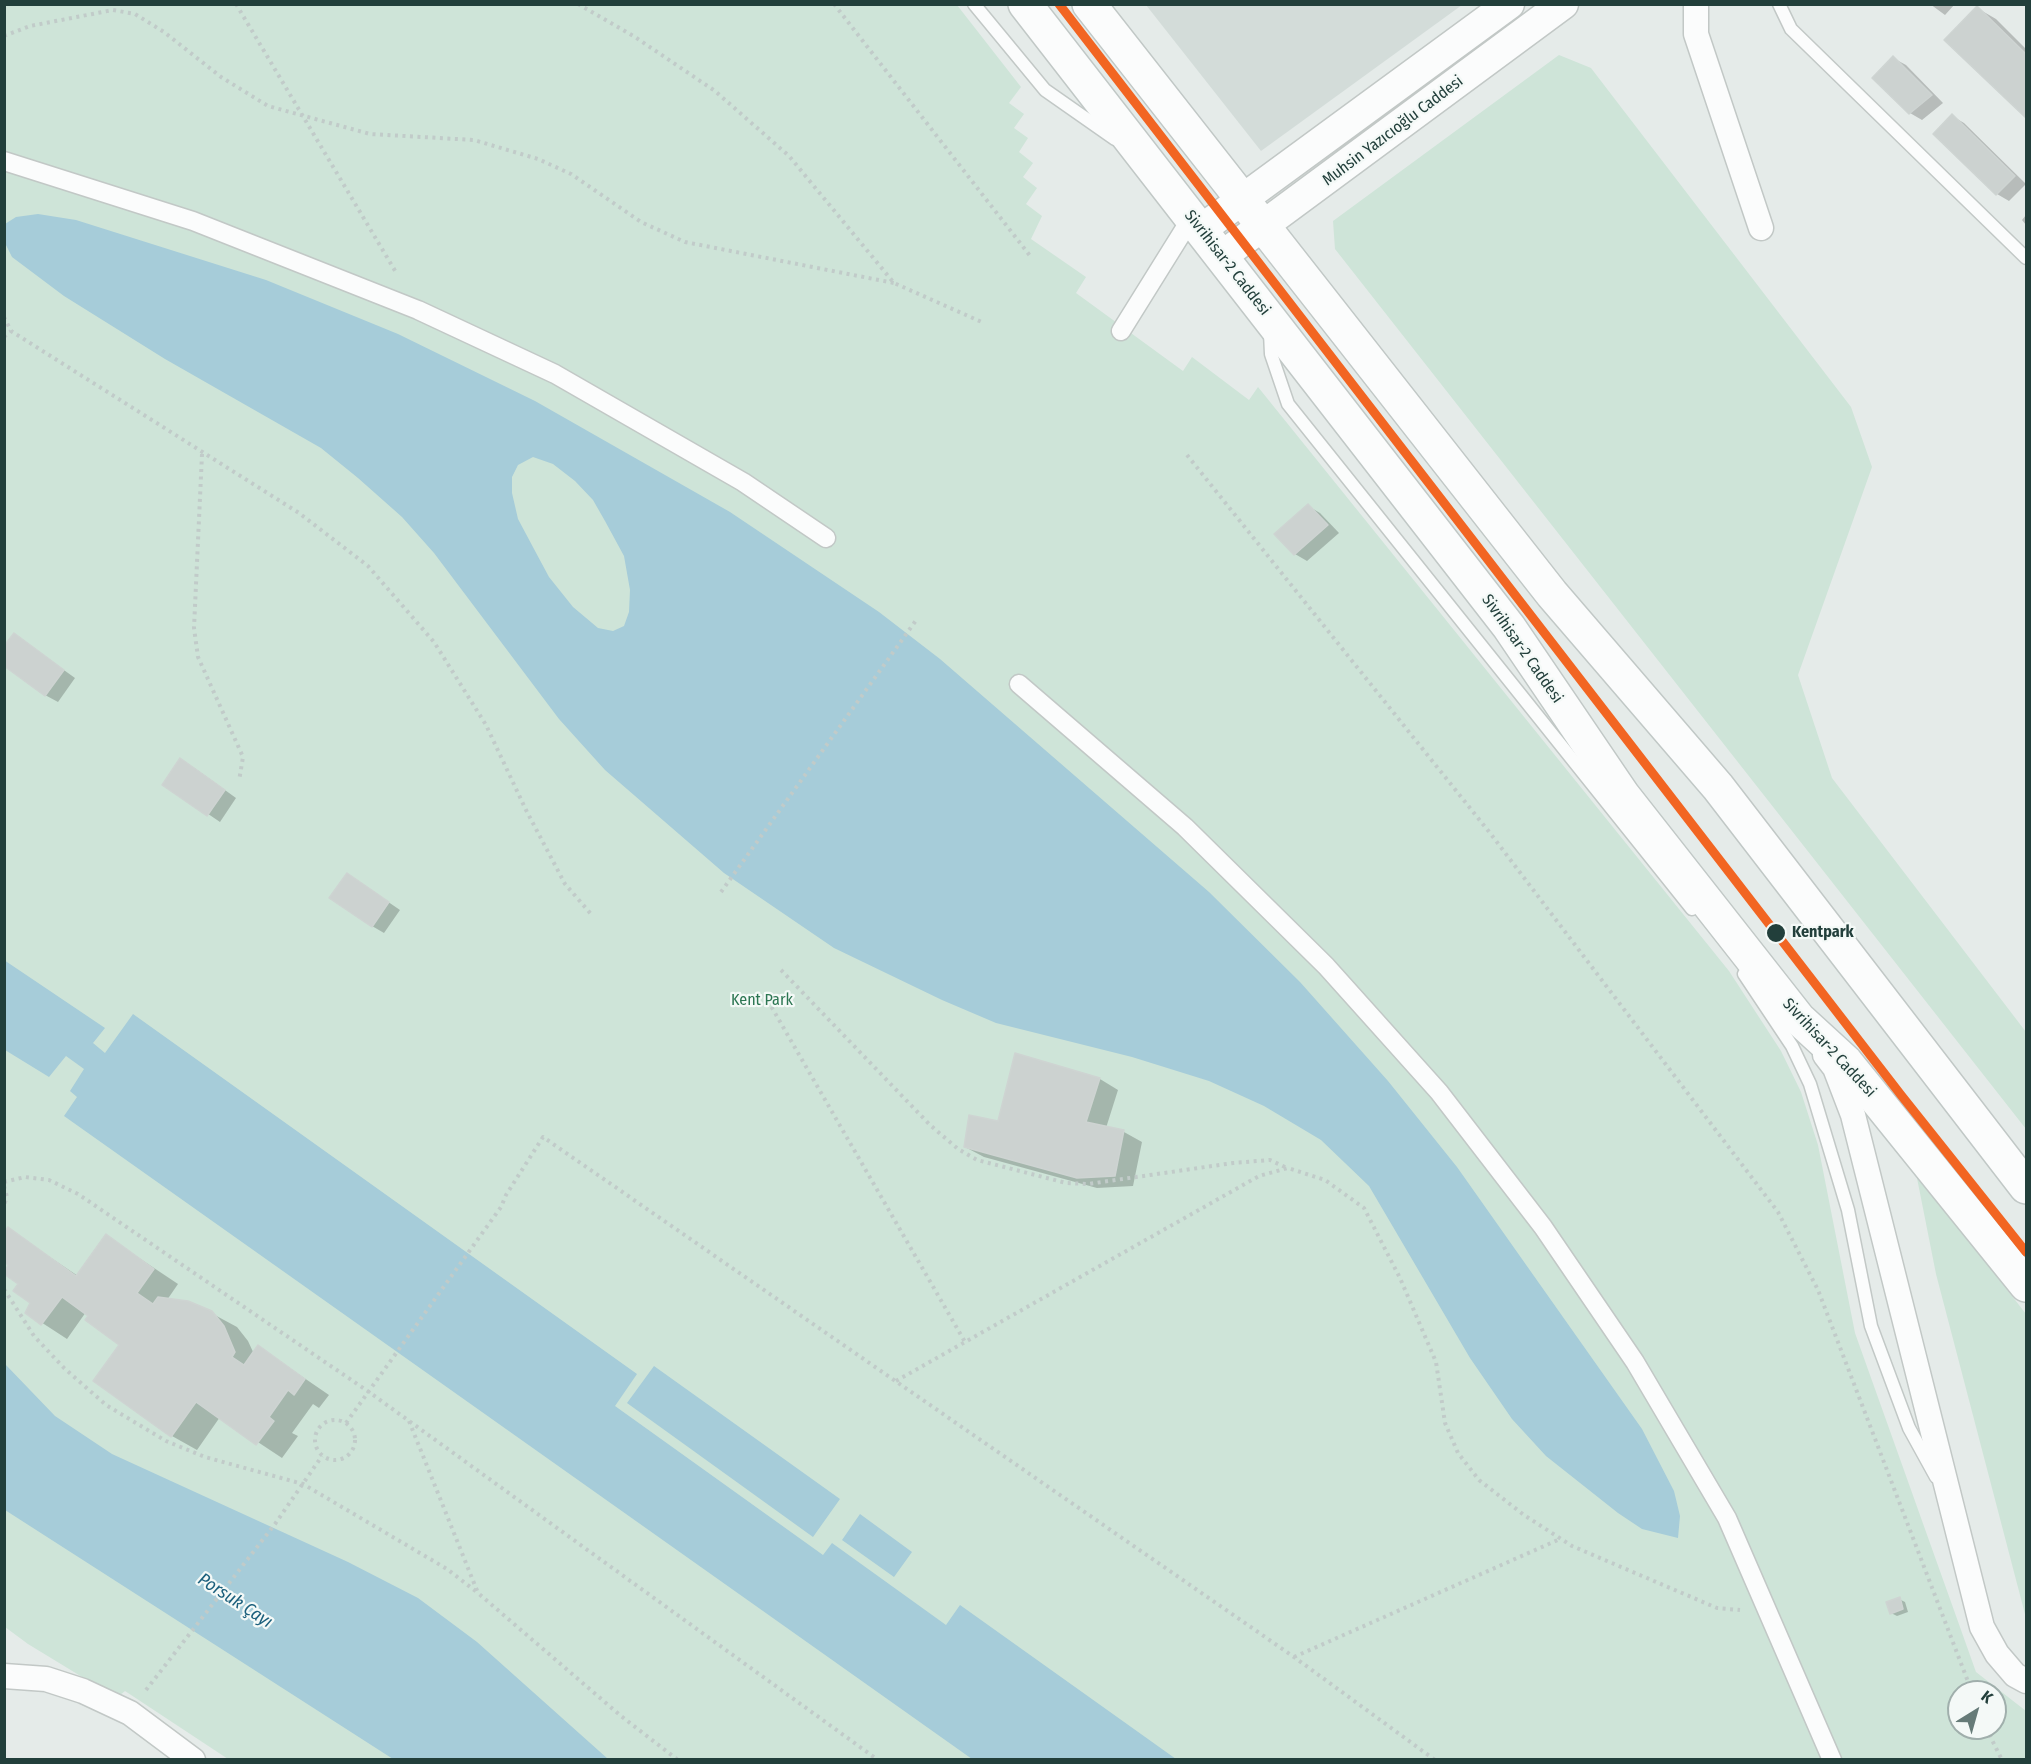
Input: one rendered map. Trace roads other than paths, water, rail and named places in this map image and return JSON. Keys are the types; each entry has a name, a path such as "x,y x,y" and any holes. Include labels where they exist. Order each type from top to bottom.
{"main road":[{"name":"Sivrihisar-2 Caddesi","path":"1025,4 1509,627 1623,795 1799,1019 1846,1062 2026,1285"},
{"path":"1089,4 1552,594 1718,787 2026,1187"}],"street":[{"path":"1121,331 1197,223 1242,199 1509,4"},
{"name":"Muhsin Yazıcıoğlu Caddesi","path":"1222,256 1563,4"},
{"path":"1696,4 1696,34 1761,228"},
{"path":"4,161 193,221 418,310 555,374 743,482 826,538"},
{"path":"1019,684 1185,826 1326,966 1438,1092 1543,1227 1635,1362 1727,1518 1832,1760"},
{"path":"1799,1019 1835,1068 1853,1115 1982,1627 1997,1654 2015,1674 2026,1681"},
{"path":"4,1676 46,1679 83,1691 130,1713 193,1760"}],"lane":[{"path":"974,4 1045,90 1093,125 1146,158"},
{"path":"1779,4 1791,29 2026,258"},
{"path":"1269,317 1271,354 1288,404 1697,915"},
{"path":"1734,961 1792,1046 1810,1084 1848,1210 1874,1335 1909,1428 1952,1504"}],"water":[{"path":"38,214 76,220 266,280 398,334 535,401 730,512 879,612 940,659 1209,892 1300,982 1388,1081 1457,1167 1642,1429 1674,1491 1680,1516 1678,1538 1642,1529 1618,1513 1546,1456 1512,1419 1470,1358 1369,1186 1321,1140 1264,1106 1209,1081 1132,1057 996,1023 942,1000 834,948 724,873 605,770 559,719 434,553 402,517 321,448 165,359 64,296 12,257 5,243 5,224 16,217","holes":["533,457 553,464 575,481 593,500 624,556 630,590 629,612 624,626 613,631 598,628 573,607 549,577 518,519 512,493 512,477 518,465"]},
{"path":"4,960 105,1028 93,1043 105,1053 133,1014 637,1374 615,1406 823,1555 832,1543 946,1625 960,1605 1176,1759 972,1759 64,1116 77,1097 70,1091 84,1069 66,1056 49,1077 5,1050"},
{"name":"Porsuk Çayı","path":"5,1364 55,1416 112,1454 348,1562 418,1598 477,1642 608,1759 393,1759 5,1510"},
{"path":"654,1366 840,1499 813,1537 627,1403"},
{"path":"860,1514 912,1552 894,1577 842,1540"}],"place":[{"name":"Kentpark","path":"1776,933"}],"park label":[{"name":"Kent Park","path":"762,1001"}]}
